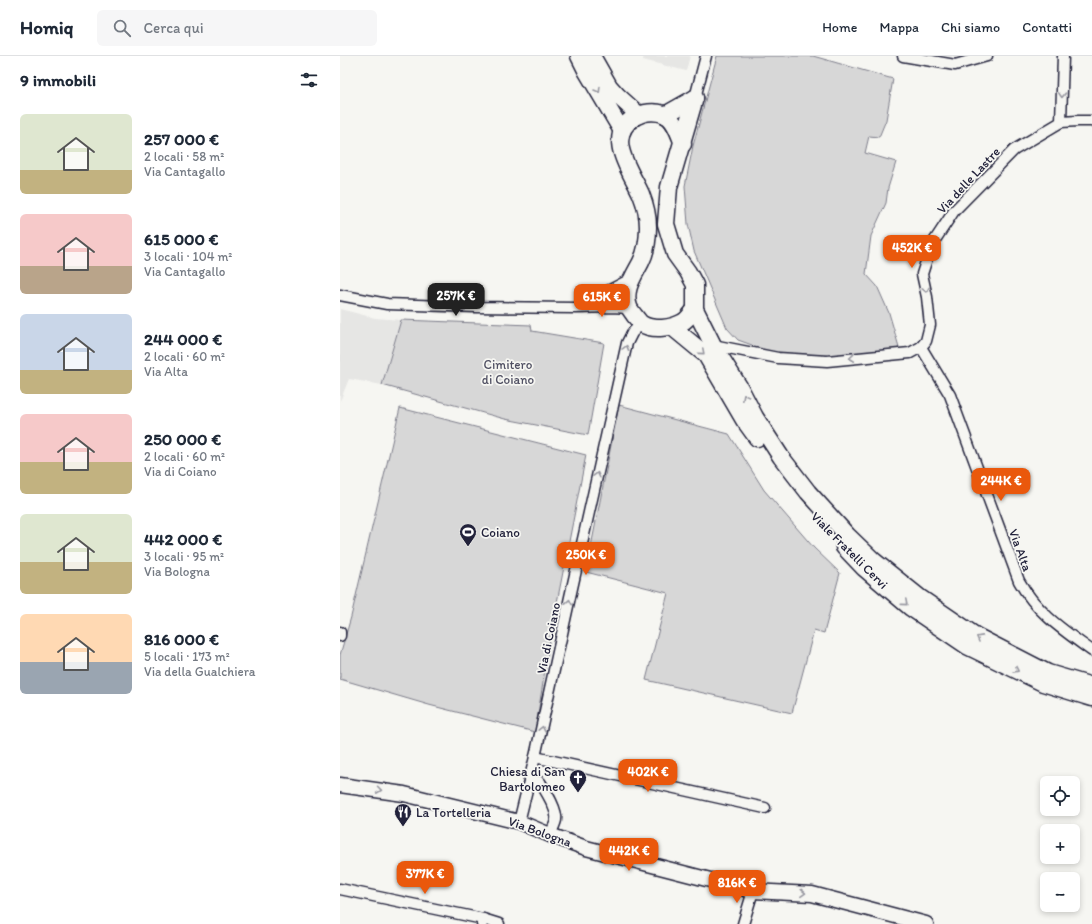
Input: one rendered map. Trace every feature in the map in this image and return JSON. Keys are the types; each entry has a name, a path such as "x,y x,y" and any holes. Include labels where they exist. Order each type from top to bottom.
{"main road":[{"path":"579,56 622,131"},
{"path":"592,56 609,86 639,115"},
{"path":"665,115 696,98"},
{"name":"Viale Fratelli Cervi","path":"696,98 669,187 666,224 675,254 695,285 695,309 713,345 740,388 755,417 781,456 808,492 847,535 874,561 919,597 976,636 1048,673 1092,686"},
{"path":"683,144 676,126 665,115 651,112 639,115 628,123 622,131 619,141 620,151 641,195 646,210 648,226 647,244 641,262 631,279 628,294 629,308 641,324 655,328 672,327 684,321 695,309"},
{"name":"Viale Fratelli Cervi","path":"672,327 706,355 744,420 799,498 864,568 911,608 967,646 1043,683 1092,698"}],"street":[{"path":"696,98 706,56"},
{"path":"903,56 955,65 987,56"},
{"path":"1063,56 1061,122 1092,121"},
{"name":"Via delle Lastre","path":"922,347 926,341 930,325 927,297 922,274 931,246 954,211 1014,150 1061,122"},
{"path":"576,308 631,279"},
{"path":"340,296 387,304 629,308"},
{"name":"Via di Coiano","path":"519,822 530,780 571,589 627,344 632,333 641,324"},
{"path":"713,345 778,358 827,361 910,353 922,347"},
{"name":"Via Alta","path":"922,347 950,395 1019,581 1028,596 1040,611 1059,628 1092,651"},
{"path":"535,757 765,808"},
{"path":"530,780 540,782 546,791 555,812 556,818 550,835"},
{"name":"Via Bologna","path":"340,785 404,794 519,822 586,848 753,891 812,894 926,924"},
{"path":"340,888 499,924"},
{"path":"743,924 753,891"}],"shaded area":[{"path":"644,56 690,56 686,71 643,60"},
{"path":"340,309 375,318 401,320 382,385 349,379 340,401"}],"green space":[{"path":"717,56 813,56 893,79 886,120 879,137 869,136 865,153 896,162 888,188 886,203 871,236 866,274 877,286 889,313 899,347 896,350 819,357 777,354 753,348 752,345 738,340 727,328 694,251 688,224 685,186 693,146"},
{"name":"Cimitero di Coiano","path":"401,320 531,325 532,331 604,343 588,435 505,419 382,385"},
{"path":"619,405 729,434 764,490 814,548 840,573 824,633 814,630 792,713 646,680 668,593 586,572"},
{"name":"Coiano","path":"400,408 586,455 551,633 535,732 429,705 340,679 340,655 351,617"}],"place":[{"name":"Coiano","path":"468,547"},
{"name":"Chiesa di San Bartolomeo","path":"578,793"},
{"name":"La Tortelleria","path":"403,827"}]}
